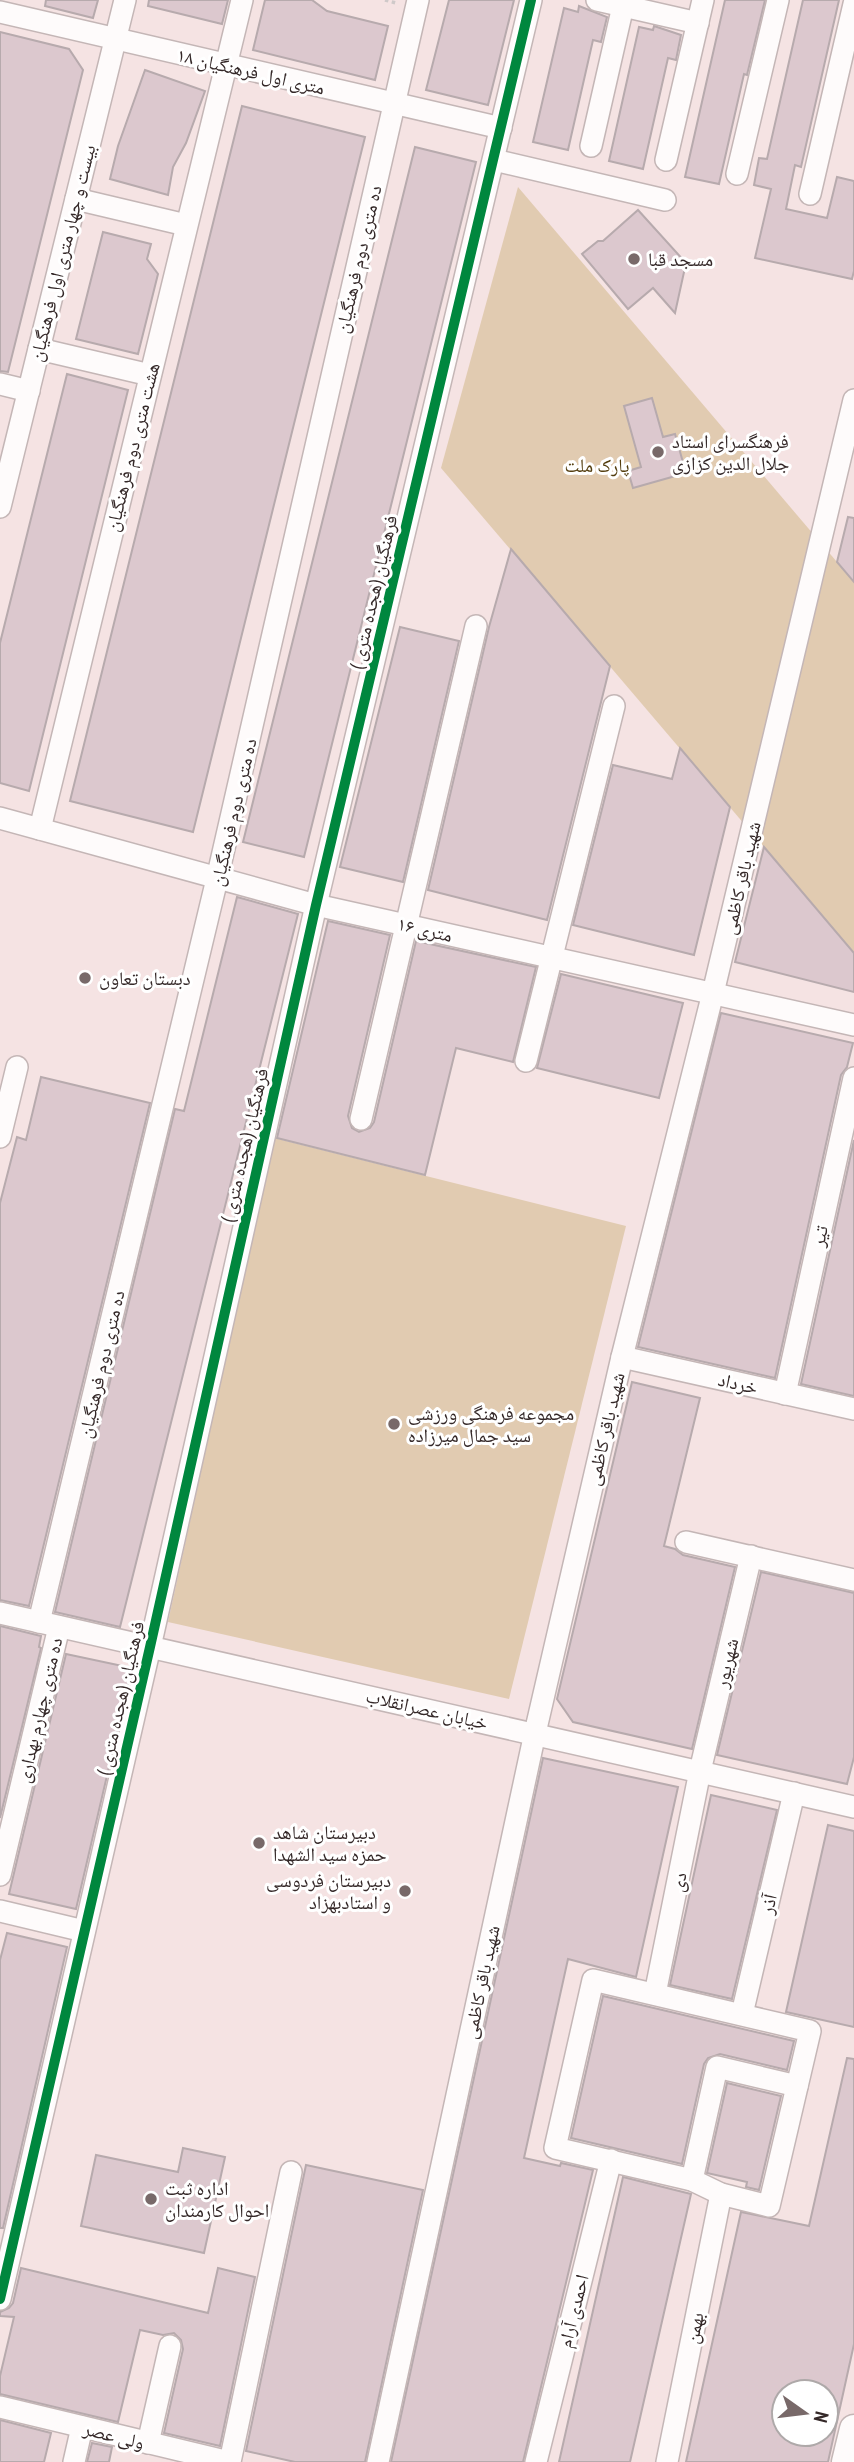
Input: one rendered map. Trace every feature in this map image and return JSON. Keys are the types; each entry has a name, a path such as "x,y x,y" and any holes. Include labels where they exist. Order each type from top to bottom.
{"main road":[{"path":"846,2462 854,2429"}],"street":[{"name":"بیست و چهار متری اول فرهنگیان","path":"0,507 125,0"},
{"name":"هشت متری دوم فرهنگیان","path":"40,829 242,0"},
{"name":"ده متری دوم فرهنگیان","path":"49,1624 418,0"},
{"name":"فرهنگیان (هجده متری )","path":"0,2299 150,1647 316,905 531,0"},
{"path":"597,0 698,23"},
{"path":"666,160 703,0"},
{"path":"737,174 778,0"},
{"path":"810,194 854,4"},
{"path":"591,146 623,6"},
{"name":"۱۸ متری اول فرهنگیان","path":"0,12 501,128"},
{"path":"494,160 665,200"},
{"path":"76,199 186,225"},
{"path":"39,349 150,375"},
{"path":"0,384 29,391"},
{"name":"شهید باقر کاظمی","path":"378,2462 535,1733 622,1357 713,993 854,400"},
{"path":"361,1119 476,626"},
{"path":"526,1061 614,706"},
{"name":"۱۶ متری","path":"0,818 316,905 854,1025"},
{"path":"0,1137 17,1067"},
{"name":"تیر","path":"785,1394 854,1078"},
{"name":"خرداد","path":"622,1357 854,1409"},
{"path":"687,1542 854,1580"},
{"name":"شهریور","path":"700,1771 751,1556"},
{"name":"خیابان عصرانقلاب","path":"0,1613 854,1807"},
{"name":"ده متری چهارم بهداری","path":"0,1875 49,1624"},
{"name":"دی","path":"655,1994 700,1771"},
{"name":"آذر","path":"742,2014 794,1793"},
{"path":"0,1911 85,1931"},
{"path":"593,1980 742,2014 810,2031 769,2206 721,2194 692,2180 555,2148 593,1980"},
{"path":"692,2180 717,2067 797,2086"},
{"name":"احمدی آرام","path":"536,2462 611,2160"},
{"path":"229,2462 290,2172"},
{"name":"بهمن","path":"667,2462 721,2194"},
{"path":"148,2443 170,2346"},
{"name":"ولی عصر","path":"0,2407 229,2462"},
{"path":"74,2462 82,2427"}],"green space":[{"name":"پارک ملت","path":"518,187 854,582 854,953 441,468"},
{"name":"مجموعه فرهنگی ورزشی سید جمال میرزاده","path":"274,1138 626,1226 509,1699 168,1622"}],"building":[{"path":"46,0 98,0 93,18 45,6"},
{"path":"149,0 228,0 222,24 148,6"},
{"path":"265,0 312,0 327,11 388,26 375,80 253,50"},
{"path":"449,0 514,0 488,105 426,90"},
{"path":"725,0 765,0 747,75 744,74 719,184 685,177"},
{"path":"803,0 839,0 801,167 795,165 786,209 827,218 837,177 854,181 852,279 755,258 771,189 754,185 759,158 767,159"},
{"path":"579,6 607,17 601,42 593,40 568,150 533,142 564,8 578,12"},
{"path":"654,26 681,35 676,60 668,58 643,169 609,161 639,27 653,30"},
{"path":"0,32 69,49 83,70 8,372 0,371"},
{"path":"145,70 205,91 186,143 173,167 168,195 110,179 118,146"},
{"path":"242,106 365,137 193,832 70,801"},
{"path":"415,147 476,162 304,857 243,842"},
{"name":"مسجد قبا","path":"638,210 686,263 675,313 653,288 628,309 582,254 598,241 603,241"},
{"path":"103,232 151,244 147,259 158,274 138,354 76,339"},
{"path":"67,374 128,390 29,791 0,783 0,643"},
{"name":"فرهنگسرای استاد جلال الدین کزازی","path":"652,398 663,437 675,434 686,473 633,488 628,471 641,467 624,406"},
{"path":"848,517 854,518 854,582 837,562"},
{"path":"511,549 610,666 547,920 428,890 489,627"},
{"path":"400,627 459,641 403,882 340,867"},
{"path":"680,748 730,807 694,955 573,925 613,765 672,779"},
{"path":"764,847 854,953 854,992 735,962"},
{"path":"237,897 298,914 120,1627 55,1612 175,1109 184,1111"},
{"path":"328,921 390,935 348,1116 352,1128 359,1132 370,1128 374,1122 416,941 536,967 513,1062 456,1048 425,1175 277,1138"},
{"path":"561,974 683,1003 659,1098 537,1068"},
{"path":"721,1013 853,1043 847,1067 841,1075 775,1378 638,1347"},
{"path":"41,1077 150,1103 29,1606 0,1600 0,1203 17,1137 26,1140"},
{"path":"854,1140 854,1396 801,1384"},
{"path":"632,1382 700,1398 664,1546 683,1555 735,1567 692,1749 573,1722 557,1699"},
{"path":"761,1572 854,1593 854,1757 847,1784 717,1755"},
{"path":"0,1626 41,1636 41,1648 0,1818"},
{"path":"66,1654 132,1668 76,1909 9,1894"},
{"path":"543,1758 678,1787 636,1977 568,1959 524,2158 593,2170 523,2462 391,2462"},
{"path":"711,1795 777,1810 732,1999 670,1985"},
{"path":"828,1825 854,1831 854,2027 786,2012"},
{"path":"7,1933 67,1947 3,2228 0,2228 0,1960"},
{"path":"603,1996 794,2041 787,2070 720,2054 708,2058 704,2064 682,2164 571,2138"},
{"path":"847,2058 854,2059 854,2344 840,2408 840,2378 770,2378 770,2448 831,2448 828,2462 686,2462 741,2212 809,2226"},
{"path":"727,2083 781,2096 759,2190 746,2187 747,2182 707,2173"},
{"name":"اداره ثبت احوال کارمندان","path":"183,2148 225,2157 204,2253 81,2226 96,2155 178,2172"},
{"path":"306,2165 423,2190 365,2462 295,2462 246,2451"},
{"path":"623,2177 691,2194 630,2462 559,2462"},
{"path":"21,2268 208,2313 218,2268 255,2277 220,2446 164,2433 183,2349 181,2340 174,2333 163,2335 140,2330 118,2422 0,2394 0,2376 14,2317 0,2316 0,2312 13,2303"},
{"path":"0,2420 51,2433 44,2462 0,2462"},
{"path":"92,2443 112,2447 109,2462 87,2462"}],"cycle path":[{"path":"0,2299 150,1647 316,905 531,0"}],"place":[{"name":"مسجد قبا","path":"634,259"},
{"name":"فرهنگسرای استاد جلال الدین کزازی","path":"658,452"},
{"name":"دبستان تعاون","path":"85,978"},
{"name":"مجموعه فرهنگی ورزشی سید جمال میرزاده","path":"394,1424"},
{"name":"دبیرستان شاهد حمزه سید الشهدا","path":"259,1843"},
{"name":"دبیرستان فردوسی و استادبهزاد","path":"405,1891"},
{"name":"اداره ثبت احوال کارمندان","path":"151,2199"}]}
